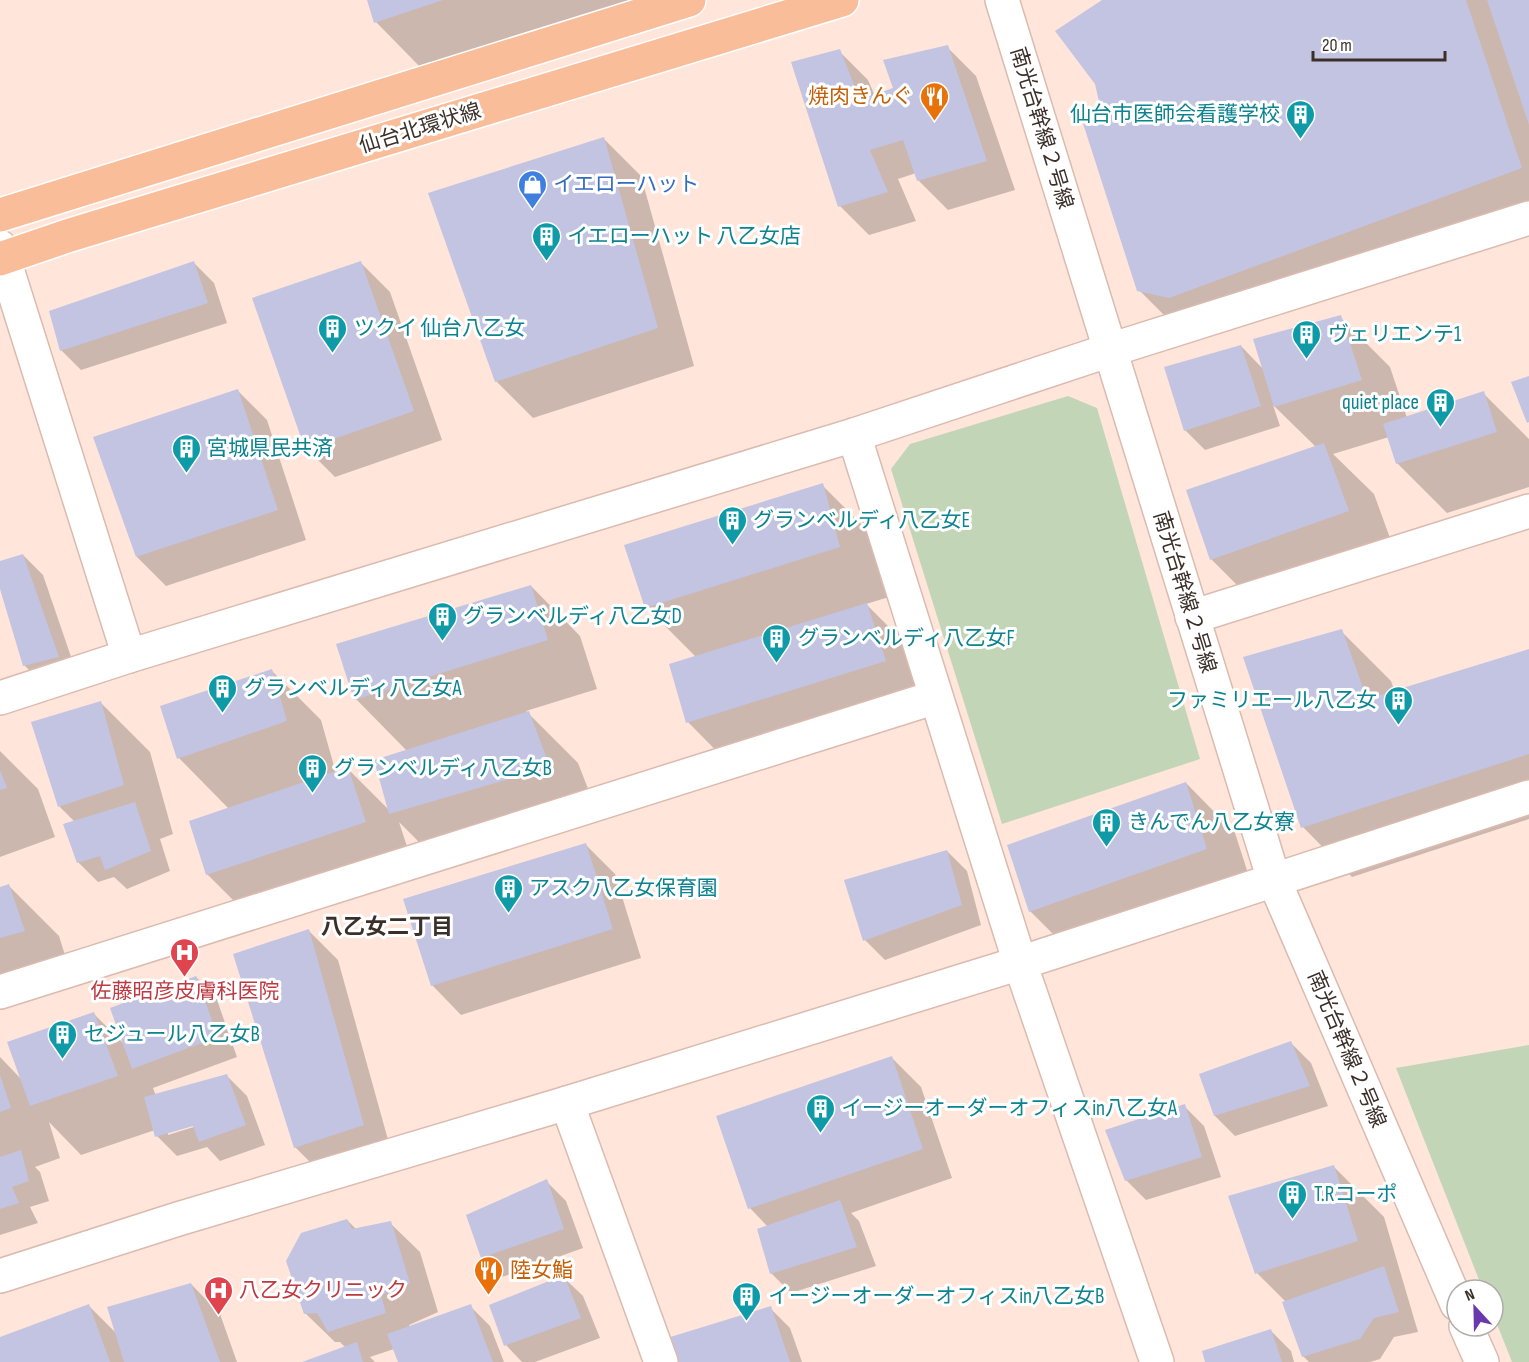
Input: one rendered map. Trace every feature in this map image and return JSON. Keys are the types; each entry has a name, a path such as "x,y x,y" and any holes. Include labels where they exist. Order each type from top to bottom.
{"main road":[{"name":"仙台北環状線","path":"0,215 689,0"},
{"name":"仙台北環状線","path":"1,254 67,236 842,0"}],"street":[{"name":"南光台幹線２号線","path":"1002,0 1274,880 1446,1278"},
{"path":"0,698 129,656 854,435 1110,350 1529,218"},
{"path":"1,254 129,656"},
{"path":"854,435 1020,963 1157,1362"},
{"path":"1192,617 1529,511"},
{"path":"0,992 936,697"},
{"path":"0,1276 178,1219 567,1103 1020,963 1529,797"},
{"path":"567,1103 661,1362"},
{"path":"1471,1338 1482,1362"}],"green space":[{"path":"1068,396 1097,408 1200,759 1002,824 891,469 910,444"},
{"path":"1529,1045 1529,1362 1512,1362 1502,1338 1505,1338 1505,1278 1478,1278 1396,1068"}],"building":[{"path":"367,0 443,0 374,23"},
{"name":"仙台市医師会看護学校","path":"1102,0 1466,0 1522,168 1169,298 1137,291 1079,111 1100,106 1095,84 1055,31"},
{"path":"1487,0 1529,0 1529,125"},
{"path":"948,45 987,161 917,181 903,140 870,150 888,192 838,207 791,62 840,49 860,100 893,88 883,60"},
{"name":"イエローハット 八乙女店","path":"604,137 658,328 495,382 428,193"},
{"path":"194,261 208,303 60,351 49,311"},
{"name":"ツクイ 仙台八乙女","path":"361,261 414,411 305,449 252,298"},
{"name":"ヴェリエンテ1","path":"1341,315 1362,380 1274,407 1253,339"},
{"path":"1241,345 1261,406 1184,431 1164,367"},
{"path":"1529,376 1529,422 1527,423 1511,382"},
{"name":"宮城県民共済","path":"238,389 278,510 136,557 93,437"},
{"name":"quiet place","path":"1484,391 1497,432 1396,464 1383,424"},
{"path":"1324,443 1349,511 1210,560 1186,490"},
{"name":"グランベルディ八乙女E","path":"823,483 840,547 645,608 624,545"},
{"path":"23,554 59,657 23,666 0,589 0,561"},
{"name":"グランベルディ八乙女D","path":"531,585 548,640 354,700 336,644"},
{"name":"グランベルディ八乙女F","path":"867,603 886,661 686,723 669,664"},
{"name":"ファミリエール八乙女","path":"1342,629 1367,699 1529,649 1529,754 1301,828 1243,657"},
{"name":"グランベルディ八乙女A","path":"272,669 287,721 177,759 160,706"},
{"path":"101,701 124,785 58,807 31,722"},
{"path":"529,711 550,767 389,814 374,760"},
{"name":"グランベルディ八乙女B","path":"348,767 366,822 206,875 189,821"},
{"path":"0,770 7,788 0,790"},
{"name":"きんでん八乙女寮","path":"1186,782 1207,849 1029,912 1007,845"},
{"path":"135,802 151,851 105,870 100,856 77,863 63,824"},
{"name":"アスク八乙女保育園","path":"586,843 613,929 431,986 403,899"},
{"path":"947,850 962,905 863,941 844,880"},
{"path":"9,884 25,931 0,938 0,887"},
{"path":"309,929 364,1125 294,1148 233,954"},
{"path":"196,976 218,1037 132,1069 110,1008"},
{"name":"セジュール八乙女B","path":"94,1012 118,1076 30,1106 7,1042"},
{"path":"1291,1041 1310,1086 1214,1116 1199,1074"},
{"name":"イージーオーダーオフィスin八乙女A","path":"892,1056 923,1149 748,1209 716,1116"},
{"path":"227,1074 246,1125 199,1142 193,1126 155,1137 144,1097"},
{"path":"0,1075 11,1108 0,1112"},
{"path":"1185,1104 1202,1157 1125,1181 1105,1130"},
{"path":"21,1150 29,1181 12,1187 19,1203 0,1209 0,1157"},
{"name":"T.Rコーポ","path":"1334,1165 1358,1241 1255,1274 1228,1196"},
{"path":"547,1179 564,1229 481,1258 466,1215"},
{"path":"840,1200 857,1247 770,1274 757,1229"},
{"path":"347,1219 352,1229 391,1221 410,1283 381,1295 386,1313 328,1332 317,1313 304,1314 286,1261 301,1233"},
{"path":"1384,1266 1399,1312 1374,1318 1360,1339 1302,1357 1282,1302"},
{"path":"564,1275 581,1318 504,1346 489,1305"},
{"path":"191,1283 220,1362 124,1362 107,1307"},
{"path":"89,1304 110,1362 0,1362 0,1337"},
{"path":"471,1304 493,1362 398,1362 387,1334"},
{"name":"イージーオーダーオフィスin八乙女B","path":"771,1306 790,1362 675,1362 667,1338"},
{"path":"1271,1329 1282,1362 1205,1362 1202,1351"},
{"path":"357,1342 363,1362 302,1362"}],"place":[{"name":"焼肉きんぐ","path":"934,122"},
{"name":"仙台市医師会看護学校","path":"1301,140"},
{"name":"イエローハット","path":"532,210"},
{"name":"イエローハット 八乙女店","path":"546,262"},
{"name":"ツクイ 仙台八乙女","path":"333,354"},
{"name":"ヴェリエンテ1","path":"1307,360"},
{"name":"quiet place","path":"1440,428"},
{"name":"宮城県民共済","path":"186,474"},
{"name":"グランベルディ八乙女E","path":"732,546"},
{"name":"グランベルディ八乙女D","path":"442,642"},
{"name":"グランベルディ八乙女F","path":"777,664"},
{"name":"グランベルディ八乙女A","path":"223,714"},
{"name":"ファミリエール八乙女","path":"1398,726"},
{"name":"グランベルディ八乙女B","path":"313,794"},
{"name":"きんでん八乙女寮","path":"1107,848"},
{"name":"アスク八乙女保育園","path":"508,914"},
{"name":"佐藤昭彦皮膚科医院","path":"185,978"},
{"name":"セジュール八乙女B","path":"63,1060"},
{"name":"イージーオーダーオフィスin八乙女A","path":"820,1134"},
{"name":"T.Rコーポ","path":"1293,1220"},
{"name":"陸女鮨","path":"489,1296"},
{"name":"八乙女クリニック","path":"218,1316"},
{"name":"イージーオーダーオフィスin八乙女B","path":"747,1322"}],"district":[{"name":"八乙女二丁目","path":"387,926"}]}
